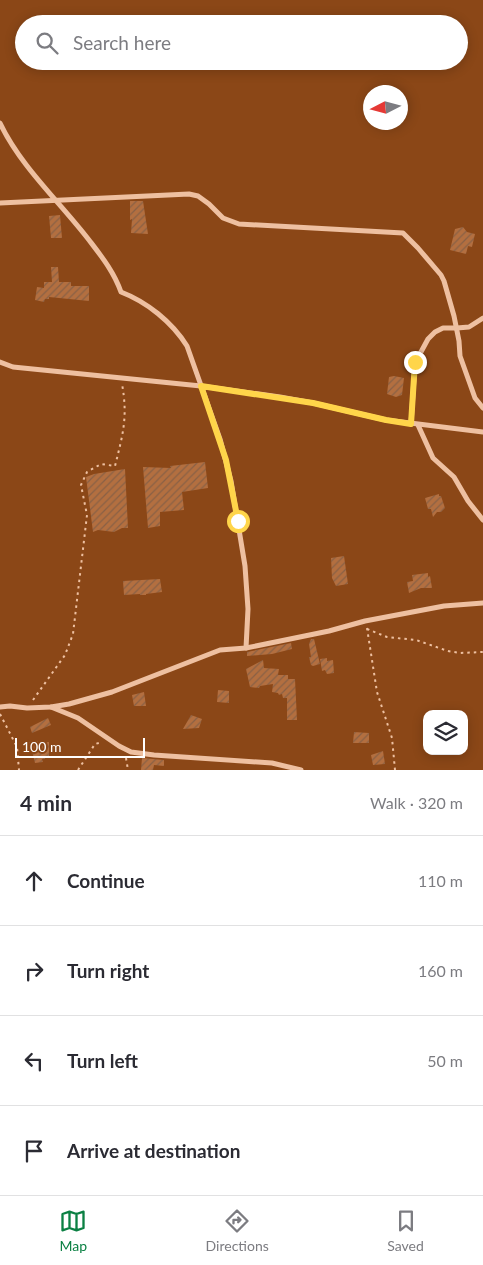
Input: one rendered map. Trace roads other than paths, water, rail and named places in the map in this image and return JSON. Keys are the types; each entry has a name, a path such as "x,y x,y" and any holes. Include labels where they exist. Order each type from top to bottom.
{"street":[{"path":"0,123 24,163 109,266 116,276 121,292 131,296 164,318 180,334 187,346 226,460 245,566 248,609 246,648"},
{"path":"0,203 189,194 198,196 223,218 239,224 403,233 408,236 441,275 451,302 457,328 460,356 475,398 483,408"},
{"path":"411,424 415,362 428,338 443,328 469,327 483,318"},
{"path":"0,362 13,367 201,386 313,403 386,420 483,432"},
{"path":"418,425 433,458 454,477 468,501 483,520"},
{"path":"0,707 51,707 112,692 220,650 246,648 329,631 364,621 444,606 483,602"},
{"path":"51,707 78,718 131,752 272,763 301,770"}]}
